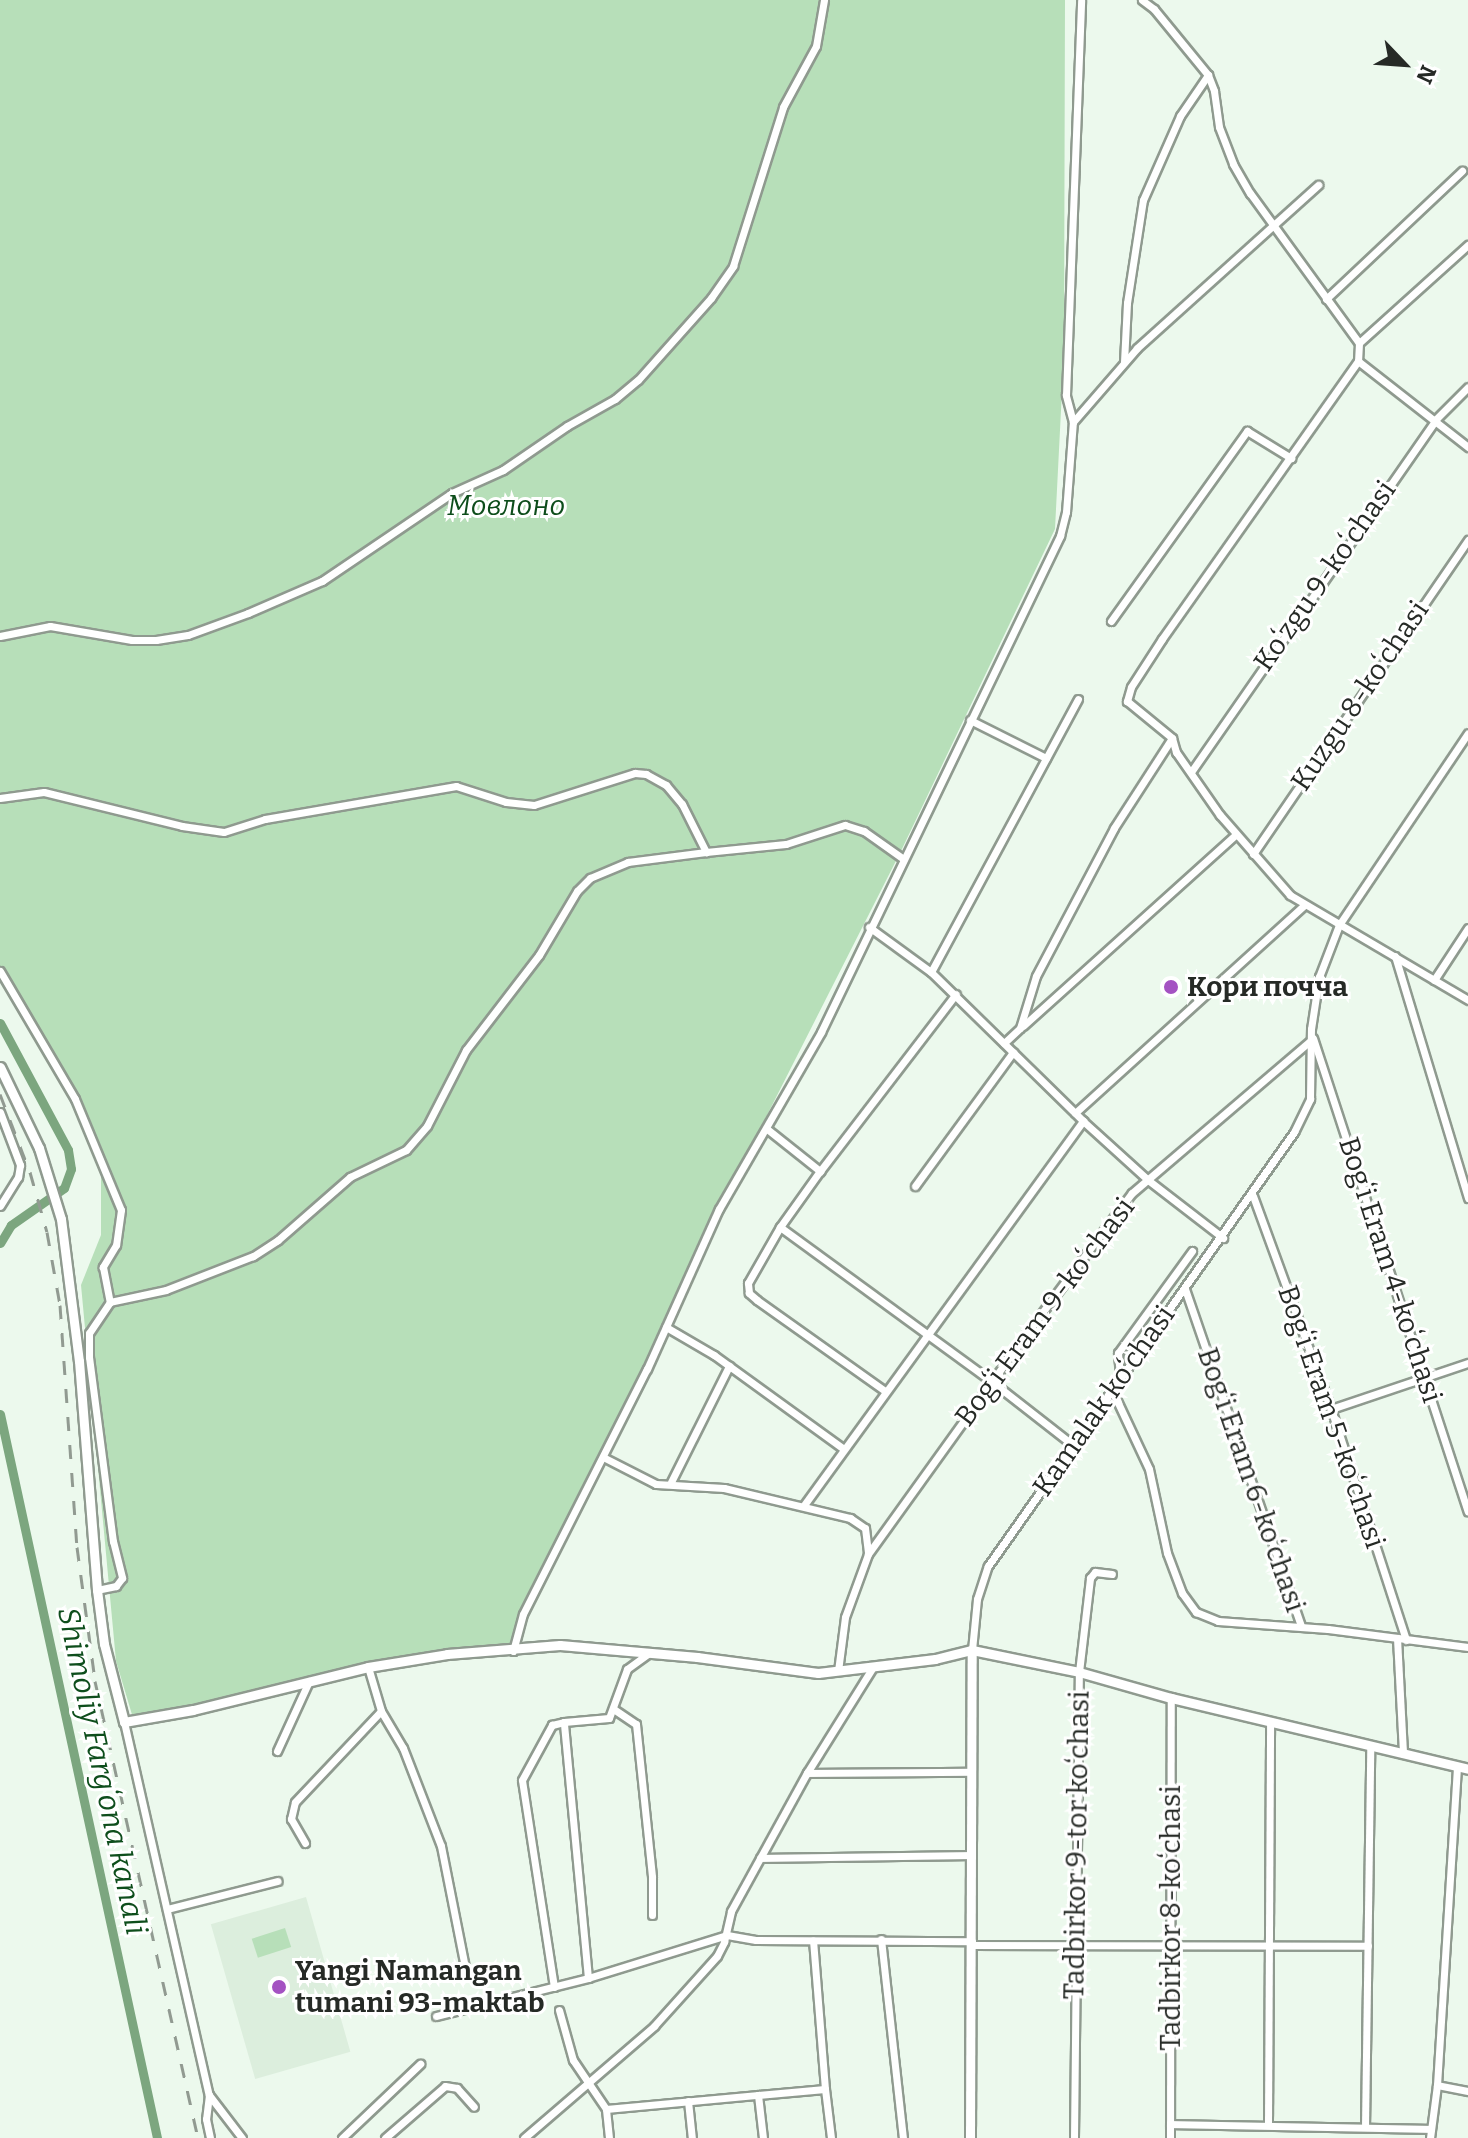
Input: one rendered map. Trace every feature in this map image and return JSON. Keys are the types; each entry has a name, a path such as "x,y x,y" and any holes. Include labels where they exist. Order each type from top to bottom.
{"street":[{"path":"0,636 50,626 132,640 156,640 188,635 248,613 322,581 452,493 503,470 567,426 615,399 638,380 711,298 733,266 783,107 816,46 824,0"},
{"path":"513,1651 523,1614 666,1327 719,1209 821,1032 902,858 1060,536 1066,512 1073,422 1066,395 1081,0"},
{"path":"1142,0 1154,9 1208,75 1214,91 1219,127 1233,164 1359,343 1358,361 1237,530 1131,687 1127,701 1163,727 1172,738 1176,752 1235,835 1290,895 1468,1000"},
{"path":"1124,362 1127,303 1143,200 1180,116 1208,75"},
{"path":"1326,299 1462,171"},
{"path":"1073,422 1124,362 1318,185"},
{"path":"1359,343 1468,245"},
{"path":"1358,361 1468,447"},
{"name":"Koʻzgu 9-koʻchasi","path":"1191,772 1436,419 1468,387"},
{"path":"1111,621 1247,431 1291,458"},
{"name":"Kuzgu 8-koʻchasi","path":"1253,854 1468,540"},
{"path":"931,972 1078,699"},
{"path":"970,720 1046,758"},
{"name":"Kamalak koʻchasi","path":"970,2138 972,1650 977,1599 988,1566 1120,1376 1253,1196 1294,1132 1310,1099 1311,1029 1319,977 1339,925 1468,733"},
{"path":"1020,1028 1041,966 1114,828 1172,738"},
{"path":"0,798 44,792 182,826 224,832 265,819 456,786 506,802 534,805 635,773 646,774 666,785 682,804 706,852"},
{"path":"97,1590 116,1586 122,1578 113,1541 88,1340 92,1325 110,1302 166,1290 253,1256 278,1240 350,1177 406,1150 427,1126 466,1050 539,955 577,891 590,878 628,862 786,844 845,825 864,831 902,858"},
{"path":"1004,1043 1235,835"},
{"path":"1075,1113 1304,905"},
{"name":"Bogʻi Eram 9-koʻchasi","path":"838,1671 845,1617 868,1554 991,1381 1132,1193 1148,1180 1083,1121 956,994 869,927"},
{"path":"1434,980 1468,928"},
{"path":"1395,956 1468,1198"},
{"path":"0,971 75,1099 118,1202 121,1229 103,1267 110,1302"},
{"path":"885,1391 749,1293 750,1277 780,1227 820,1171 956,994"},
{"name":"Bogʻi Eram 4-koʻchasi","path":"1311,1029 1468,1511"},
{"path":"1223,1238 1148,1180 1311,1040"},
{"path":"915,1186 1013,1052"},
{"path":"0,1067 26,1117 61,1219 79,1361 104,1644 209,2095 206,2119 210,2138"},
{"path":"0,1112 20,1165 18,1177 0,1206"},
{"path":"804,1505 1083,1121"},
{"path":"767,1129 820,1171"},
{"name":"Bogʻi Eram 5-koʻchasi","path":"1253,1196 1331,1409 1401,1639 1403,1754"},
{"path":"780,1227 1073,1445"},
{"path":"1120,1376 1118,1353 1192,1251"},
{"name":"Bogʻi Eram 6-koʻchasi","path":"1185,1289 1301,1626"},
{"path":"666,1327 729,1366 844,1449"},
{"path":"1331,1409 1468,1363"},
{"path":"671,1482 729,1366"},
{"path":"1112,1390 1149,1469 1167,1553 1188,1602 1196,1612 1218,1621 1301,1626 1468,1647"},
{"path":"603,1457 649,1481 724,1488 804,1505 859,1522 868,1535 868,1554"},
{"name":"Tadbirkor 9-tor koʻchasi","path":"1074,2138 1079,1672 1090,1578 1095,1572 1112,1574"},
{"path":"124,1722 368,1667 447,1654 560,1645 651,1652 818,1673 972,1650 1079,1672 1171,1698 1463,1768 1437,2085 1430,2134 1365,2127 1170,2124"},
{"path":"554,1987 522,1780 552,1725 604,1719 615,1710 627,1669 651,1652"},
{"path":"368,1667 381,1711 403,1748 441,1846 465,1967"},
{"path":"524,2138 669,2011 717,1956 727,1935 731,1911 807,1773 873,1667"},
{"path":"277,1751 309,1681"},
{"name":"Tadbirkor 8-koʻchasi","path":"1170,2138 1171,1698"},
{"path":"615,1710 636,1724 652,1877 652,1915"},
{"path":"305,1843 291,1819 295,1802 381,1711"},
{"path":"1268,2124 1270,1721"},
{"path":"564,1722 588,1978"},
{"path":"1365,2127 1370,1746"},
{"path":"807,1773 970,1772"},
{"path":"760,1858 971,1855"},
{"path":"167,1909 278,1881"},
{"path":"436,2016 588,1978 727,1935 756,1940 881,1939 1076,1946 1368,1946"},
{"path":"881,1939 903,2138"},
{"path":"813,1940 831,2138"},
{"path":"559,2010 573,2060 606,2109 609,2138"},
{"path":"342,2138 420,2064"},
{"path":"1437,2085 1468,2091"},
{"path":"385,2138 445,2086 457,2088 474,2107"},
{"path":"606,2109 825,2089"},
{"path":"209,2095 242,2138"},
{"path":"758,2095 763,2138"},
{"path":"688,2101 692,2138"}],"shaded area":[{"name":"Yangi Namangan tumani 93-maktab","path":"306,1897 350,2052 255,2079 211,1924"}],"green space":[{"name":"Мовлоно","path":"0,0 1065,0 1064,351 1055,529 901,851 690,1267 658,1348 509,1646 133,1718 116,1661 81,1285 101,1235 101,1165 87,1113 0,975"},
{"path":"285,1928 291,1947 258,1958 252,1939"}],"waterway":[{"name":"Shimoliy Fargʻona kanali","path":"0,1023 68,1150 71,1169 64,1188 11,1225 0,1243"},
{"name":"Shimoliy Fargʻona kanali","path":"0,1414 157,2138"}],"railway":[{"path":"0,1094 30,1172 47,1232 60,1305 77,1547 95,1681 198,2138"}],"place":[{"name":"Кори почча","path":"1171,987"},
{"name":"Yangi Namangan tumani 93-maktab","path":"279,1987"}]}
